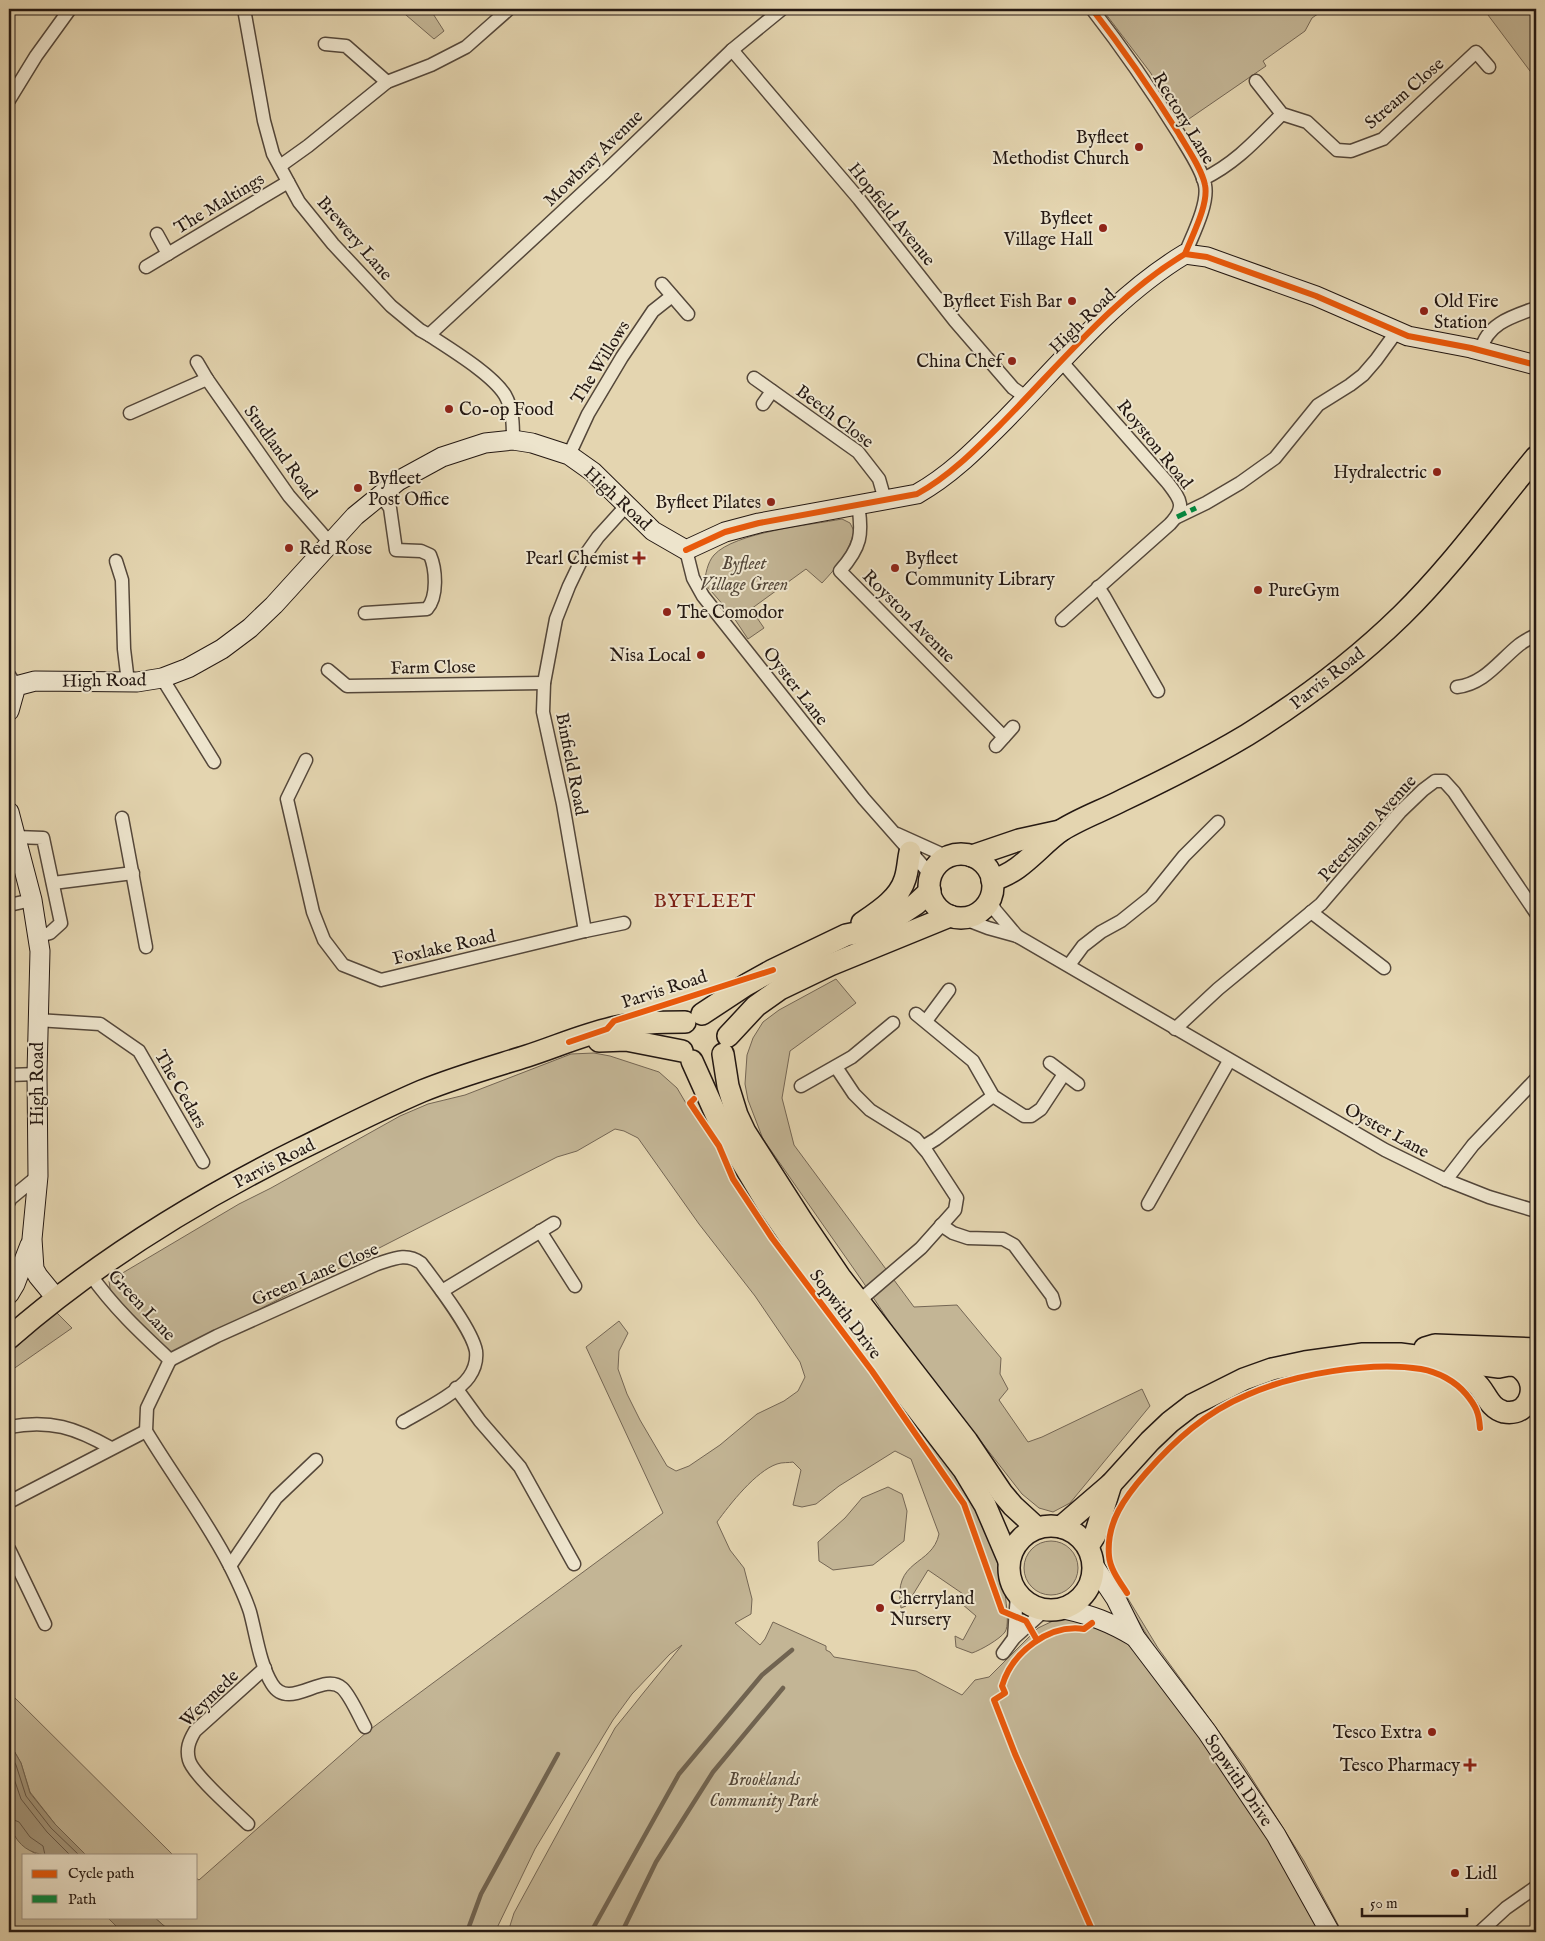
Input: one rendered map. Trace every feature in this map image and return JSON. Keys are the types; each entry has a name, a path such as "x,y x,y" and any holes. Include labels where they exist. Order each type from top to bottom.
{"main road":[{"name":"Parvis Road","path":"972,856 1019,840 1062,830 1171,777 1245,736 1283,712 1344,668 1402,614 1446,568 1536,457"},
{"name":"Parvis Road","path":"991,889 1062,830"},
{"path":"846,935 878,912 900,892 908,870 910,852"},
{"path":"726,1045 722,1023 716,1018 694,1018 679,1036 687,1056 705,1064 712,1062 726,1045 756,1006 780,989 830,965 956,917 974,915 983,909 991,889 988,870 981,861 972,856 960,854 948,857 938,864 930,883 933,902 940,910 956,917"},
{"name":"Parvis Road","path":"9,1338 56,1298 144,1236 258,1170 362,1119 423,1091 460,1077 594,1033 622,1026 694,1018 752,982 846,935 866,931 898,916 916,904 930,883"},
{"name":"Parvis Road","path":"569,1042 626,1040 687,1056"},
{"name":"Sopwith Drive","path":"726,1045 728,1086 733,1103 753,1148 840,1277 967,1441 1002,1493 1036,1528"},
{"name":"Sopwith Drive","path":"687,1056 723,1130 768,1205 826,1290 964,1470 985,1505 1009,1561 1010,1578 1017,1594 1030,1605 1054,1610 1080,1600 1086,1593 1093,1576 1091,1556 1081,1538 1072,1531 1062,1527"},
{"path":"1400,1354 1435,1345 1536,1350"},
{"path":"1009,1561 1018,1541 1026,1533 1045,1526 1062,1527 1111,1484 1138,1453 1170,1422 1192,1405 1235,1383 1272,1369 1362,1354 1400,1354 1517,1366 1529,1377 1534,1388 1525,1406 1509,1412 1501,1411 1494,1408 1476,1382 1457,1370 1426,1358"},
{"path":"1485,1394 1485,1385 1490,1374 1517,1366"},
{"path":"1091,1556 1095,1535 1111,1484"}],"street":[{"path":"9,100 36,56 70,9"},
{"name":"Brewery Lane","path":"244,9 264,121 273,154 299,202 333,244 391,306 420,330 493,381 504,394 512,413 513,440"},
{"path":"280,166 308,146 387,82 431,65 466,47 509,9"},
{"name":"Mowbray Avenue","path":"429,335 732,50 782,9"},
{"name":"Rectory Lane","path":"1092,9 1154,94 1190,153 1203,179 1205,195 1202,211 1185,254"},
{"path":"325,44 346,46 387,82"},
{"name":"Hopfield Avenue","path":"732,50 859,199 956,321 1013,388 1027,398"},
{"name":"Stream Close","path":"1282,114 1307,122 1337,150 1351,150 1382,138 1476,52 1489,66"},
{"path":"1203,179 1218,172 1237,159 1282,114 1256,81"},
{"name":"The Maltings","path":"146,267 288,182"},
{"name":"The Maltings","path":"157,234 168,254"},
{"path":"1185,254 1207,257 1316,296 1350,309 1397,331 1422,339 1481,350 1532,366"},
{"name":"High Road","path":"9,711 12,681 128,682 162,678 194,664 237,639 274,605 355,516 398,481 442,457 485,443 513,440 532,443 569,455 593,472 653,531 686,550 725,532 759,523 917,494 964,461 1061,361 1142,283 1158,270 1185,254"},
{"path":"662,284 688,314"},
{"name":"The Willows","path":"569,455 588,414 622,357 653,311 672,296"},
{"path":"1481,350 1486,335 1497,325 1508,318 1536,308"},
{"name":"Royston Road","path":"1062,620 1177,517 1240,483 1274,458 1318,405 1363,375 1397,331"},
{"name":"Royston Road","path":"1061,361 1178,496 1181,504 1177,517"},
{"name":"Studland Road","path":"197,362 289,496 330,543"},
{"name":"Beech Close","path":"754,378 858,452 879,479 885,500"},
{"path":"130,413 207,379"},
{"name":"Beech Close","path":"763,404 772,391"},
{"path":"365,613 427,609 433,596 433,562 430,555 421,551 396,550 390,508 381,495"},
{"name":"Binfield Road","path":"584,931 563,804 543,712 544,683 556,619 569,586 581,562 598,537 627,504"},
{"name":"Royston Avenue","path":"858,504 862,527 859,544 848,563 840,571 1004,737"},
{"name":"Oyster Lane","path":"686,550 693,578 703,596 853,785 895,833 930,883"},
{"path":"116,561 122,580 124,649 128,682"},
{"path":"1098,588 1158,691"},
{"path":"1457,687 1470,685 1484,677 1520,644 1536,636"},
{"name":"Farm Close","path":"328,670 347,686 544,683"},
{"path":"162,678 214,762"},
{"name":"Foxlake Road","path":"306,760 287,799 313,912 324,940 343,966 381,980 624,923"},
{"name":"Petersham Avenue","path":"1175,1028 1335,890 1400,812 1434,781 1444,781 1454,792 1532,896 1536,912"},
{"name":"High Road","path":"9,812 32,900 40,951 36,1074 38,1176 32,1239 34,1269 56,1298"},
{"path":"122,818 146,947"},
{"path":"1069,965 1083,946 1101,932 1121,921 1151,897 1184,856 1218,822"},
{"name":"Oyster Lane","path":"895,833 948,857"},
{"path":"16,837 42,838 53,883 62,923 50,933 39,936"},
{"path":"53,883 133,872"},
{"name":"Oyster Lane","path":"991,889 995,910 1017,936"},
{"path":"9,904 32,900"},
{"path":"1311,912 1384,968"},
{"name":"Oyster Lane","path":"956,917 1017,936 1385,1150 1446,1180 1489,1197 1536,1212"},
{"path":"949,990 921,1018 973,1061 993,1096 1024,1116 1031,1116 1041,1109 1064,1074"},
{"name":"The Cedars","path":"38,1020 100,1024 139,1051 203,1162"},
{"path":"801,1086 852,1057 893,1023"},
{"path":"1148,1204 1229,1061"},
{"path":"1050,1063 1078,1084"},
{"path":"836,1067 854,1094 870,1110 915,1138 950,1184 957,1198 955,1210 941,1226 920,1248 860,1301"},
{"path":"9,1075 36,1074"},
{"path":"1446,1180 1473,1145 1536,1079"},
{"path":"923,1147 993,1096"},
{"path":"9,1202 10,1199 38,1176"},
{"path":"442,1291 554,1223"},
{"path":"941,1226 953,1233 968,1238 1002,1240 1014,1245 1052,1296 1054,1302"},
{"path":"540,1231 575,1286"},
{"name":"High Road","path":"9,1294 15,1284 32,1239"},
{"name":"Green Lane Close","path":"170,1360 217,1336 370,1268 402,1256 413,1257 422,1263 471,1336 476,1352 476,1365 469,1378 403,1422"},
{"name":"Green Lane","path":"90,1274 107,1298 127,1320 170,1360"},
{"path":"9,1502 146,1431 147,1408 170,1360"},
{"path":"456,1388 480,1421 520,1467 574,1564"},
{"path":"9,1427 24,1424 65,1426 92,1437 111,1448"},
{"name":"Weymede","path":"146,1431 230,1566 249,1608 265,1668 273,1686 285,1694 300,1693 321,1685 334,1683 342,1688 365,1727"},
{"path":"230,1566 276,1498 316,1460"},
{"path":"9,1549 45,1624"},
{"name":"Sopwith Drive","path":"1091,1556 1135,1637 1207,1732 1276,1835 1330,1932"},
{"name":"Sopwith Drive","path":"1014,1638 1017,1594"},
{"name":"Sopwith Drive","path":"1004,1653 1014,1638 1054,1610 1094,1616 1117,1626 1135,1637"},
{"name":"Weymede","path":"248,1824 202,1778 189,1762 188,1743 195,1731 265,1668"},
{"path":"1480,1932 1506,1908 1536,1887"}],"green space":[{"path":"399,9 430,9 444,31 434,39"},
{"path":"1102,9 1325,9 1312,18 1305,31 1263,61 1266,66 1183,123 1150,72"},
{"path":"1483,9 1536,9 1536,79 1488,15"},
{"name":"Byfleet Village Green","path":"842,519 850,523 854,531 846,553 837,565 822,583 806,569 751,609 764,628 748,639 732,615 704,583 708,565 714,555 724,547 756,535"},
{"path":"836,979 856,1003 790,1051 782,1098 794,1145 914,1307 957,1305 1001,1358 1000,1374 1008,1389 999,1400 1028,1442 1142,1389 1150,1406 1070,1503 1053,1512 1039,1508 1022,1494 972,1430 894,1329 763,1139 748,1100 745,1084 747,1055 753,1038 763,1022 779,1010"},
{"name":"Brooklands Community Park","path":"594,1053 610,1056 659,1072 677,1088 690,1110 724,1154 740,1181 763,1213 959,1473 1001,1561 1007,1609 1007,1627 1005,1632 990,1644 972,1653 956,1647 955,1636 963,1640 976,1616 962,1604 966,1596 928,1570 906,1606 901,1608 900,1592 902,1580 907,1571 935,1545 939,1534 911,1459 895,1451 839,1486 816,1504 802,1507 793,1505 801,1470 793,1462 779,1463 761,1473 752,1481 717,1522 730,1550 744,1568 752,1599 751,1614 735,1623 760,1645 773,1622 826,1646 826,1650 834,1657 916,1671 962,1695 975,1680 989,1677 1038,1628 1055,1620 1068,1619 1092,1623 1128,1643 1142,1659 1214,1756 1256,1818 1322,1932 508,1932 514,1913 615,1728 682,1645 670,1654 632,1694 613,1720 535,1849 495,1932 171,1932 155,1918 198,1918 198,1879 368,1731 663,1513 586,1347 619,1321 628,1333 619,1351 618,1369 627,1394 640,1420 667,1466 676,1471 689,1466 720,1445 757,1414 784,1401 798,1391 805,1377 800,1362 755,1296 699,1224 638,1138 615,1129 577,1151 557,1157 172,1354 111,1295 109,1281 239,1204 400,1116 428,1104 465,1095 571,1054"},
{"path":"55,1311 72,1328 9,1372 9,1354"},
{"path":"888,1487 902,1494 907,1511 904,1541 873,1565 833,1570 819,1561 818,1542 845,1518 862,1498"},
{"path":"1051,1541 1061,1543 1070,1549 1076,1558 1078,1568 1076,1578 1070,1587 1061,1593 1051,1595 1041,1593 1032,1587 1026,1578 1024,1568 1026,1558 1032,1549 1041,1543"},
{"path":"1127,1597 1158,1648 1244,1766 1304,1861 1342,1932 1339,1932 1156,1650 1125,1599"},
{"path":"9,1692 172,1854 85,1854 55,1824 30,1792 21,1763 9,1742"},
{"path":"9,1822 20,1842 36,1854 22,1854 22,1918 108,1918 122,1932 17,1932 9,1922"}],"water":[{"path":"9,1742 21,1763 30,1793 55,1824 85,1854 39,1854 21,1844 14,1835 9,1822"},
{"path":"108,1918 155,1918 171,1932 122,1932"}],"waterway":[{"path":"591,1932 679,1774 762,1675 792,1650"},
{"path":"622,1932 656,1862 713,1772 783,1688"},
{"path":"467,1932 481,1894 558,1754"}],"marked path":[{"path":"1177,517 1196,508"}],"cycle path":[{"path":"1092,9 1158,102 1201,172 1205,185 1205,201 1185,254"},
{"path":"686,550 725,532 759,523 917,494 929,487 974,451 1112,310 1159,271 1185,254 1207,257 1316,296 1408,336 1471,348 1536,365"},
{"path":"569,1042 607,1029 614,1021 773,970"},
{"path":"694,1099 690,1103 719,1146 733,1179 772,1238 872,1371 964,1504 1002,1611 1026,1621 1037,1640"},
{"path":"1127,1593 1113,1571 1109,1556 1111,1532 1118,1511 1138,1482 1168,1449 1205,1418 1232,1402 1266,1388 1309,1375 1356,1368 1401,1367 1421,1369 1434,1372 1462,1389 1475,1406 1480,1428"},
{"path":"1092,1623 1084,1629 1058,1631 1034,1643 1014,1662 1002,1686 1005,1693 994,1700 1015,1754 1093,1932"}],"place":[{"name":"Byfleet Methodist Church","path":"1139,147"},
{"name":"Byfleet Village Hall","path":"1103,228"},
{"name":"Byfleet Fish Bar","path":"1072,301"},
{"name":"Old Fire Station","path":"1424,311"},
{"name":"China Chef","path":"1012,361"},
{"name":"Co-op Food","path":"449,409"},
{"name":"Hydralectric","path":"1437,472"},
{"name":"Byfleet Post Office","path":"358,488"},
{"name":"Byfleet Pilates","path":"771,502"},
{"name":"Red Rose","path":"289,548"},
{"name":"Pearl Chemist","path":"639,558"},
{"name":"Byfleet Community Library","path":"895,568"},
{"name":"PureGym","path":"1258,590"},
{"name":"The Comodor","path":"667,612"},
{"name":"Nisa Local","path":"701,655"},
{"name":"Cherryland Nursery","path":"880,1608"},
{"name":"Tesco Extra","path":"1432,1732"},
{"name":"Tesco Pharmacy","path":"1470,1765"},
{"name":"Lidl","path":"1455,1873"}],"district":[{"name":"BYFLEET","path":"705,900"}]}
